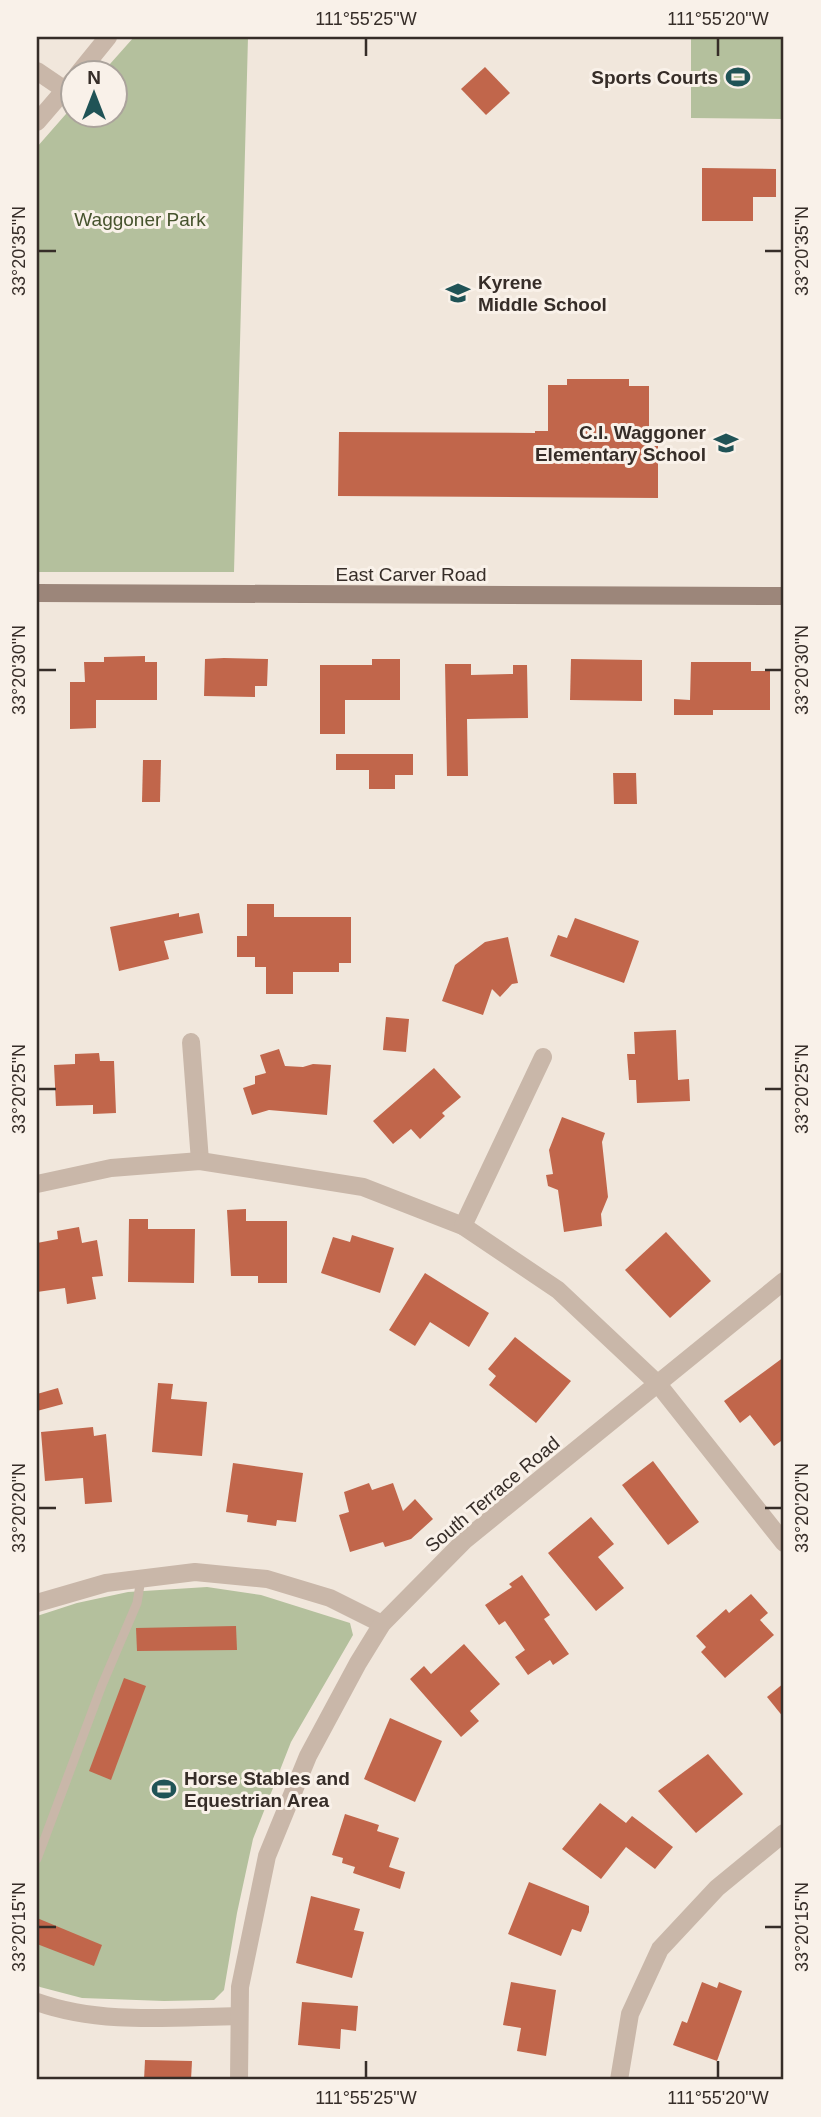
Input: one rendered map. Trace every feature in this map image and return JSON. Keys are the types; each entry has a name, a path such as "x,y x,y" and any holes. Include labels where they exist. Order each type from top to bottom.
{"street":[{"path":"89,60 108,37"},
{"path":"37,71 60,81"},
{"path":"37,122 60,95"},
{"name":"East Carver Road","path":"37,593 784,596"},
{"path":"191,1042 200,1161"},
{"path":"463,1226 543,1057"},
{"path":"37,1184 110,1168 200,1161 363,1187 463,1226 558,1290 658,1384 784,1543"},
{"name":"South Terrace Road","path":"239,2080 240,1987 267,1856 308,1756 382,1624 465,1540 784,1281"},
{"path":"37,1603 106,1583 195,1572 267,1579 330,1598 382,1624"},
{"path":"619,2080 630,2014 660,1949 717,1888 784,1833"},
{"path":"37,2002 106,2018 239,2016"}],"lane":[{"path":"37,1860 102,1685 137,1603 141,1579"}],"green space":[{"name":"Waggoner Park","path":"134,37 248,37 234,572 37,572 37,147 60,121 60,130 130,130 130,60 114,60"},
{"name":"Sports Courts","path":"691,37 784,37 784,119 691,118"},
{"name":"Horse Stables and Equestrian Area","path":"207,1587 261,1595 350,1623 353,1635 291,1742 253,1839 224,1990 214,2000 164,2001 82,1998 40,1987 37,1985 37,1616 77,1603 128,1592"}],"building":[{"path":"485,67 510,93 486,115 461,89"},
{"path":"702,168 776,169 776,197 753,197 753,221 702,221"},
{"path":"567,379 629,379 629,386 649,386 649,446 658,446 658,498 338,496 339,432 548,431 548,385 567,385"},
{"path":"145,656 145,662 157,662 157,700 96,700 96,728 70,729 70,682 85,682 84,662 104,662 104,657"},
{"path":"205,659 268,659 267,686 255,686 255,697 204,696"},
{"path":"372,659 400,659 400,700 345,700 345,734 320,734 320,665 372,665"},
{"path":"571,659 642,660 642,701 570,700"},
{"path":"691,662 751,662 751,671 770,671 770,710 713,710 713,715 674,715 674,699 690,700"},
{"path":"445,664 471,664 471,675 513,674 513,665 527,665 528,718 467,719 468,776 447,776"},
{"path":"336,754 413,754 413,775 395,775 395,789 369,789 369,770 336,770"},
{"path":"143,760 161,760 160,802 142,802"},
{"path":"613,773 636,773 637,804 614,804"},
{"path":"247,904 274,904 274,917 351,917 351,963 339,963 339,972 293,972 293,994 266,994 266,967 255,967 255,957 237,957 237,936 247,936"},
{"path":"179,913 179,917 199,913 203,933 164,941 169,959 119,971 110,927"},
{"path":"575,918 639,941 624,983 550,956 558,935 567,938"},
{"path":"508,937 518,983 512,984 500,997 492,989 483,1015 442,1001 455,965 485,942"},
{"path":"386,1017 409,1019 406,1052 383,1050"},
{"path":"676,1030 678,1080 689,1079 690,1101 637,1103 636,1080 629,1080 627,1054 635,1054 634,1032"},
{"path":"279,1049 285,1066 331,1065 327,1115 269,1110 252,1115 243,1088 255,1084 255,1076 266,1073 260,1055"},
{"path":"99,1053 100,1061 114,1061 116,1113 93,1114 93,1105 56,1106 54,1065 75,1064 75,1054"},
{"path":"434,1068 461,1097 442,1113 445,1116 420,1139 411,1129 393,1144 373,1121"},
{"path":"562,1117 605,1133 602,1142 608,1197 601,1214 602,1226 564,1232 558,1190 548,1186 546,1175 553,1174 549,1150"},
{"path":"246,1209 246,1221 287,1221 287,1283 258,1283 258,1276 231,1276 227,1210"},
{"path":"129,1219 148,1219 148,1229 195,1229 194,1283 128,1282"},
{"path":"79,1227 82,1243 97,1240 103,1276 92,1277 96,1299 67,1304 65,1288 37,1292 37,1243 58,1239 57,1231"},
{"path":"666,1232 711,1281 670,1318 625,1270"},
{"path":"352,1235 394,1248 380,1293 321,1273 333,1237 350,1242"},
{"path":"425,1273 489,1313 469,1347 430,1322 415,1346 389,1330"},
{"path":"515,1337 571,1381 536,1423 489,1385 496,1376 488,1369"},
{"path":"784,1357 784,1439 774,1446 750,1415 740,1423 724,1401"},
{"path":"158,1383 173,1384 171,1399 207,1402 202,1456 152,1452"},
{"path":"58,1388 63,1404 37,1411 37,1394"},
{"path":"93,1427 94,1436 106,1434 112,1502 85,1504 83,1478 45,1481 41,1432"},
{"path":"653,1461 699,1522 668,1545 622,1485"},
{"path":"233,1463 303,1473 296,1522 277,1520 276,1526 247,1522 248,1515 226,1512"},
{"path":"369,1483 372,1490 393,1483 403,1511 415,1499 433,1519 411,1539 385,1547 383,1542 350,1552 339,1515 349,1512 344,1492"},
{"path":"591,1517 614,1544 598,1557 624,1588 596,1611 548,1553"},
{"path":"522,1575 550,1615 544,1619 569,1654 553,1665 550,1660 528,1675 515,1657 525,1650 505,1621 499,1625 485,1605 512,1587 509,1584"},
{"path":"751,1594 768,1613 760,1620 774,1635 725,1678 701,1652 706,1647 696,1636 726,1609 729,1613"},
{"path":"236,1626 237,1650 137,1651 136,1628"},
{"path":"464,1644 500,1684 470,1711 479,1721 461,1737 410,1679 424,1666 431,1674"},
{"path":"124,1678 146,1686 111,1780 89,1771"},
{"path":"784,1683 784,1718 767,1697"},
{"path":"390,1718 442,1741 415,1802 364,1779"},
{"path":"708,1754 743,1794 696,1833 658,1791"},
{"path":"600,1803 626,1823 632,1816 673,1847 655,1869 626,1847 601,1879 562,1849"},
{"path":"345,1814 379,1825 377,1831 399,1838 389,1867 405,1872 400,1889 353,1873 355,1867 342,1863 343,1858 332,1855"},
{"path":"529,1882 589,1906 581,1932 572,1929 561,1956 508,1934"},
{"path":"311,1896 360,1909 354,1930 364,1932 352,1978 296,1963"},
{"path":"37,1918 102,1945 94,1966 37,1944"},
{"path":"511,1982 556,1990 546,2056 517,2051 521,2028 503,2025"},
{"path":"702,1982 717,1988 719,1982 742,1991 717,2061 673,2045 682,2021 687,2023"},
{"path":"302,2002 358,2006 356,2031 341,2029 340,2049 298,2045"},
{"path":"145,2060 192,2061 191,2080 144,2080"}],"place":[{"name":"Sports Courts","path":"738,77"},
{"name":"Kyrene Middle School","path":"458,293"},
{"name":"C.I. Waggoner Elementary School","path":"726,443"},
{"name":"Horse Stables and Equestrian Area","path":"164,1789"}]}
